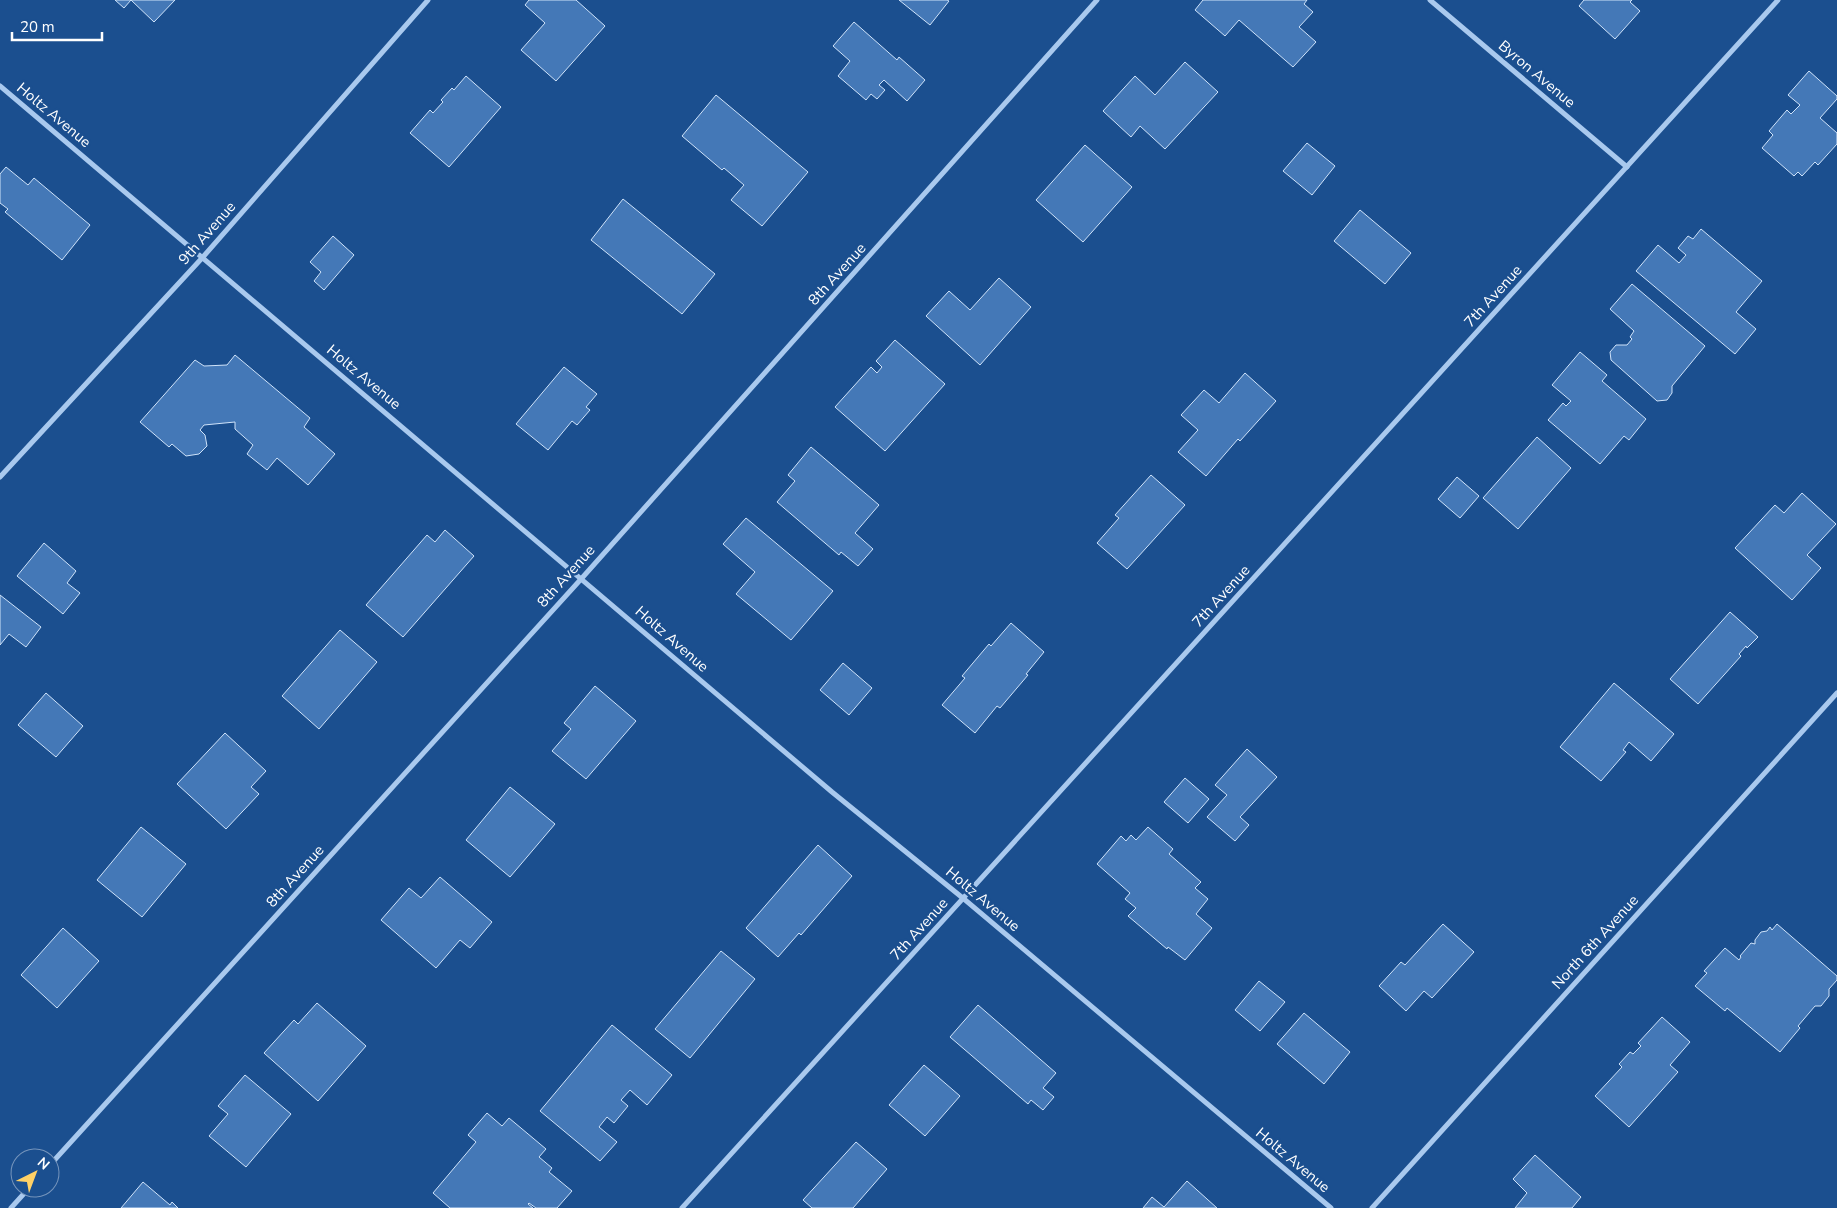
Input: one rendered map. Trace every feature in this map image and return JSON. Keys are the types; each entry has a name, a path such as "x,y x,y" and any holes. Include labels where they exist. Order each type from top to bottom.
{"street":[{"name":"9th Avenue","path":"0,477 203,257 428,0"},
{"name":"8th Avenue","path":"60,1154 582,578 1097,0"},
{"name":"Byron Avenue","path":"1430,0 1627,167"},
{"name":"7th Avenue","path":"682,1208 1778,0"},
{"name":"Holtz Avenue","path":"0,86 832,792 964,899 1331,1208"},
{"name":"North 6th Avenue","path":"1372,1208 1837,693"},
{"path":"11,1208 20,1198"}],"building":[{"path":"115,0 131,0 124,8"},
{"path":"131,0 175,0 154,22"},
{"path":"529,0 576,0 605,26 556,81 521,50 545,23 525,5"},
{"path":"899,0 947,0 949,1 930,25"},
{"path":"1203,0 1307,0 1304,4 1313,12 1299,27 1316,42 1293,67 1239,20 1225,36 1195,10"},
{"path":"1584,0 1632,0 1630,2 1640,11 1615,39 1579,6"},
{"path":"854,22 897,60 899,57 925,80 907,101 884,80 879,85 885,90 877,99 871,94 866,100 838,76 850,61 833,46"},
{"path":"1185,62 1218,92 1165,149 1140,126 1131,137 1103,111 1135,76 1155,95"},
{"path":"1809,71 1837,96 1837,99 1820,118 1837,133 1837,144 1818,165 1815,162 1802,176 1798,172 1794,176 1762,148 1773,135 1769,131 1787,110 1791,114 1800,105 1788,95"},
{"path":"466,76 501,107 449,167 410,133 430,110 433,113 443,102 441,100 452,88 454,90"},
{"path":"716,95 808,172 762,226 731,200 744,185 724,168 722,170 682,136"},
{"path":"1307,143 1335,166 1312,195 1283,171"},
{"path":"1085,145 1132,187 1083,242 1036,200"},
{"path":"6,167 28,185 34,178 90,225 62,260 5,212 8,209 0,203 0,174"},
{"path":"623,199 715,274 682,314 591,240"},
{"path":"1360,210 1411,253 1385,284 1334,241"},
{"path":"1701,229 1762,281 1736,312 1756,329 1735,354 1636,271 1658,245 1679,263 1686,255 1678,248 1688,236 1693,239"},
{"path":"333,236 354,255 324,290 314,281 321,272 310,262"},
{"path":"999,278 1031,307 980,365 926,316 949,291 970,310"},
{"path":"1632,284 1705,346 1672,386 1672,393 1667,400 1657,401 1611,360 1610,352 1616,345 1627,345 1632,339 1630,337 1634,331 1610,309"},
{"path":"895,340 945,384 885,451 835,407 871,367 877,373 882,367 876,361"},
{"path":"1580,352 1607,375 1602,381 1646,419 1629,440 1624,436 1600,464 1548,420 1563,403 1566,406 1571,401 1552,385"},
{"path":"235,355 310,418 304,427 335,454 308,485 277,458 267,470 247,454 253,445 235,429 235,422 204,425 200,430 205,435 207,446 199,454 186,456 172,444 169,447 140,422 195,360 204,366 227,365"},
{"path":"564,367 597,394 586,407 590,410 577,425 572,421 548,450 516,424"},
{"path":"1245,373 1276,401 1240,441 1238,439 1206,476 1178,452 1198,430 1181,415 1204,390 1219,403"},
{"path":"1537,437 1571,468 1518,529 1483,498"},
{"path":"811,447 879,505 855,533 873,549 858,566 841,552 839,555 777,502 795,481 788,475"},
{"path":"1151,475 1185,505 1127,569 1097,543 1119,518 1115,515"},
{"path":"1457,477 1479,496 1460,518 1438,499"},
{"path":"1802,493 1836,524 1807,555 1821,568 1792,600 1735,548 1775,505 1784,513"},
{"path":"746,518 833,591 791,640 736,594 755,572 723,544"},
{"path":"445,530 474,556 403,637 366,605 427,535 435,542"},
{"path":"44,543 76,571 67,583 80,593 63,614 17,576"},
{"path":"0,595 41,627 26,647 9,634 0,645"},
{"path":"1730,612 1758,637 1747,648 1746,646 1739,654 1741,656 1698,704 1670,679"},
{"path":"1011,623 1044,652 1026,674 1028,675 1000,708 997,706 975,733 942,705 965,678 962,676 989,644 991,646"},
{"path":"340,630 377,662 319,729 282,696"},
{"path":"843,663 872,688 849,715 820,690"},
{"path":"1614,683 1674,734 1651,761 1629,742 1623,750 1626,752 1601,781 1560,747"},
{"path":"595,686 636,721 586,779 552,751 571,729 564,723"},
{"path":"46,693 83,726 56,757 18,725"},
{"path":"225,733 266,771 251,787 259,794 226,829 177,784"},
{"path":"1247,749 1277,777 1240,817 1249,825 1235,841 1207,817 1227,795 1215,785"},
{"path":"1185,778 1209,799 1188,823 1164,802"},
{"path":"510,787 555,824 510,877 466,840"},
{"path":"141,827 186,864 142,917 97,880"},
{"path":"1148,827 1173,849 1169,854 1201,882 1195,888 1208,899 1196,914 1212,928 1185,960 1168,947 1167,949 1128,916 1136,908 1125,899 1130,893 1097,864 1121,836 1126,841 1131,835 1136,840"},
{"path":"818,845 852,876 801,935 799,933 778,957 746,928"},
{"path":"440,877 492,922 470,948 460,940 436,968 381,920 409,888 421,898"},
{"path":"1443,924 1474,952 1432,998 1424,991 1406,1011 1379,986 1401,962 1405,965"},
{"path":"1777,924 1837,976 1837,980 1829,989 1829,996 1821,1006 1815,1006 1780,1052 1727,1008 1725,1011 1695,986 1707,973 1704,971 1725,948 1739,960 1751,943 1755,944 1755,940 1761,932 1767,931 1770,927 1772,930"},
{"path":"63,928 99,961 57,1008 21,975"},
{"path":"721,951 755,979 690,1058 655,1029"},
{"path":"1259,981 1285,1002 1260,1031 1235,1010"},
{"path":"317,1003 366,1046 318,1101 264,1053 294,1020 298,1024"},
{"path":"978,1005 1056,1073 1043,1088 1054,1097 1043,1110 1031,1100 1028,1104 950,1037"},
{"path":"1304,1013 1350,1052 1324,1084 1277,1044"},
{"path":"1662,1017 1690,1042 1670,1065 1678,1072 1629,1127 1595,1096 1622,1067 1619,1064 1630,1052 1633,1054 1641,1046 1638,1043"},
{"path":"612,1025 672,1075 647,1105 630,1090 621,1100 628,1106 614,1123 607,1117 599,1127 617,1142 600,1161 540,1111"},
{"path":"924,1065 960,1096 925,1136 889,1105"},
{"path":"245,1075 291,1114 246,1167 209,1136 228,1114 218,1106"},
{"path":"487,1113 502,1126 509,1118 546,1149 539,1157 552,1168 549,1172 572,1191 557,1208 536,1208 529,1203 533,1208 450,1208 433,1193 476,1142 468,1135"},
{"path":"856,1142 887,1169 853,1208 812,1208 803,1200"},
{"path":"1535,1155 1581,1197 1572,1208 1515,1208 1527,1193 1513,1179"},
{"path":"1187,1181 1217,1208 1143,1208 1152,1197 1164,1207"},
{"path":"143,1182 170,1205 172,1202 178,1208 121,1208"}]}
